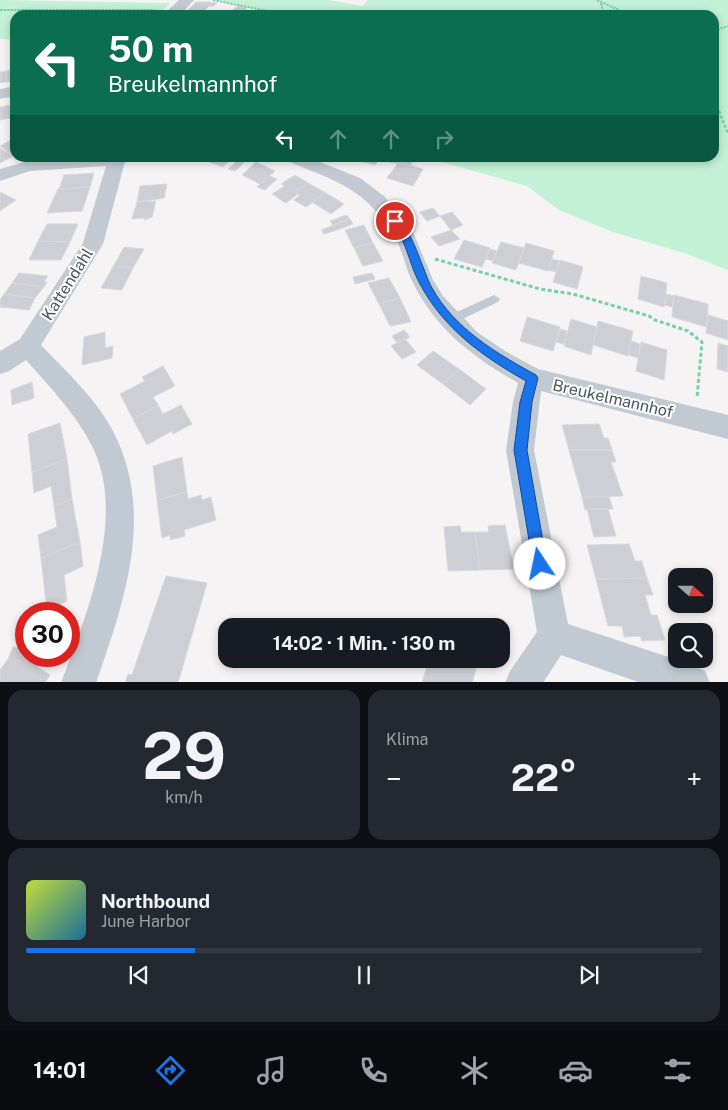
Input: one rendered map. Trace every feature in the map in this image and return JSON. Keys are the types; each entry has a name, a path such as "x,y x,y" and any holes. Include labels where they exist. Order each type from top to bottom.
{"street":[{"path":"0,175 28,166 78,162"},
{"name":"Kattendahl","path":"0,364 28,346 93,244 115,162"},
{"name":"Breukelmannhof","path":"306,162 353,182 377,200 403,232 423,281 435,302 469,339 496,358 532,378 695,417 728,427"},
{"path":"28,346 83,410 103,439 116,472 120,508 117,560 101,623 78,682"},
{"path":"522,682 554,636 520,450 526,402 532,378"},
{"path":"554,636 693,682"}],"lane":[{"path":"450,320 494,299"}],"path":[{"path":"213,0 263,10"},
{"path":"597,0 619,10"},
{"path":"601,2 603,10"},
{"path":"0,10 179,8"},
{"path":"719,112 728,134"},
{"path":"412,253 540,289 573,294 649,316 655,320 688,331 702,342 695,417"}],"green space":[{"path":"0,0 171,3 163,10 10,10 10,40 0,39"},
{"path":"218,0 328,0 363,6 368,0 728,0 728,270 687,254 613,232 559,210 527,186 442,162 719,162 719,10 265,10"}],"building":[{"path":"196,2 217,3 205,10 188,10"},
{"path":"238,6 247,8 244,10 233,10"},
{"path":"10,70 10,81 7,82 6,71"},
{"path":"6,71 7,82 0,83 0,72"},
{"path":"10,105 10,118 0,120 0,107"},
{"path":"10,141 10,154 0,146"},
{"path":"0,148 10,154 10,158 0,163"},
{"path":"209,162 229,162 223,167"},
{"path":"236,162 244,163 235,171 228,169"},
{"path":"256,162 275,171 260,184 242,175"},
{"path":"364,162 378,162 375,165"},
{"path":"389,162 412,162 410,165"},
{"path":"399,162 423,169 413,186 387,178"},
{"path":"94,173 90,187 59,189 64,175"},
{"path":"295,175 308,183 295,192 298,194 286,203 272,194 285,186 281,184"},
{"path":"269,176 277,179 265,190 257,187"},
{"path":"308,183 326,193 306,207 294,200 300,195 295,192"},
{"path":"167,184 164,198 137,202 140,186"},
{"path":"90,187 82,211 47,213 58,189"},
{"path":"0,192 16,200 0,211"},
{"path":"326,193 344,204 331,214 312,202"},
{"path":"156,201 152,217 144,220 145,218 132,219 137,202"},
{"path":"433,208 440,216 427,221 419,212"},
{"path":"452,212 463,225 451,230 440,216"},
{"path":"346,215 350,219 333,225 330,221"},
{"path":"350,219 353,224 324,234 321,230"},
{"path":"47,224 78,224 70,242 38,241"},
{"path":"364,225 373,243 354,248 345,230"},
{"path":"451,230 460,239 439,246 431,237"},
{"path":"464,240 490,248 482,267 454,259"},
{"path":"38,241 70,242 61,260 29,260"},
{"path":"501,242 524,248 516,270 492,263"},
{"path":"373,243 383,261 363,266 354,248"},
{"path":"526,243 554,251 548,271 519,263"},
{"path":"124,247 144,249 133,268 113,267"},
{"path":"490,249 497,251 493,261 486,259"},
{"path":"552,259 560,261 556,272 548,270"},
{"path":"560,260 583,267 577,289 553,282"},
{"path":"113,267 133,268 122,290 101,288"},
{"path":"19,273 48,276 44,282 47,282 44,287 12,283"},
{"path":"372,273 375,279 355,284 353,277"},
{"path":"641,276 667,283 664,307 638,299"},
{"path":"389,278 400,298 379,304 368,283"},
{"path":"12,283 44,287 35,298 4,294"},
{"path":"4,294 35,298 29,310 0,307 0,300"},
{"path":"666,294 674,296 672,307 665,305"},
{"path":"674,295 708,304 707,327 672,317"},
{"path":"400,298 411,322 390,326 379,304"},
{"path":"708,315 728,321 728,340 706,333"},
{"path":"527,317 560,327 553,351 520,341"},
{"path":"571,319 597,327 591,355 564,346"},
{"path":"598,321 633,331 628,356 593,345"},
{"path":"560,329 567,331 564,344 556,342"},
{"path":"404,330 410,337 397,343 392,336"},
{"path":"105,332 105,348 113,346 112,358 82,365 84,337"},
{"path":"405,339 416,352 402,359 391,346"},
{"path":"631,341 640,344 638,358 629,355"},
{"path":"641,342 667,350 664,380 636,371"},
{"path":"718,343 728,346 728,372 717,369"},
{"path":"433,351 459,369 443,384 417,365"},
{"path":"163,366 175,386 153,397 158,405 133,419 120,394 145,381 142,377"},
{"path":"459,369 486,389 470,405 443,384"},
{"path":"32,382 34,398 12,405 11,390"},
{"path":"158,405 163,414 181,405 192,424 173,434 172,431 147,445 133,419"},
{"path":"60,423 67,459 32,472 28,434"},
{"path":"599,424 604,438 608,438 612,450 569,450 562,425"},
{"path":"569,450 612,450 616,462 611,462 623,496 582,497"},
{"path":"182,457 187,492 157,500 153,466"},
{"path":"67,459 72,499 54,506 51,486 34,493 32,472"},
{"path":"187,492 188,499 201,495 202,500 211,497 216,520 184,530 185,536 170,540 170,535 162,538 157,500"},
{"path":"609,496 613,509 585,510 582,497"},
{"path":"72,499 80,542 41,558 38,535 57,527 54,506"},
{"path":"587,509 608,509 616,536 594,537"},
{"path":"505,525 514,569 480,570 475,532 489,532 488,526"},
{"path":"460,526 461,532 475,532 480,570 448,571 444,527"},
{"path":"80,542 83,566 64,575 67,601 46,602 41,558"},
{"path":"629,544 635,561 642,561 647,578 596,579 587,545"},
{"path":"166,576 207,583 178,682 125,682 128,674 132,675"},
{"path":"647,578 653,595 645,595 651,615 657,615 665,640 642,641 640,636 624,637 622,626 608,626 596,579"},
{"path":"13,647 15,647 15,667 38,667 50,675 46,682 0,682 0,670 8,659"},
{"path":"426,668 476,668 472,682 422,682"}],"route":[{"path":"395,221 403,232 423,281 435,302 450,320 469,339 496,358 532,378 526,402 520,450 540,564"}]}
